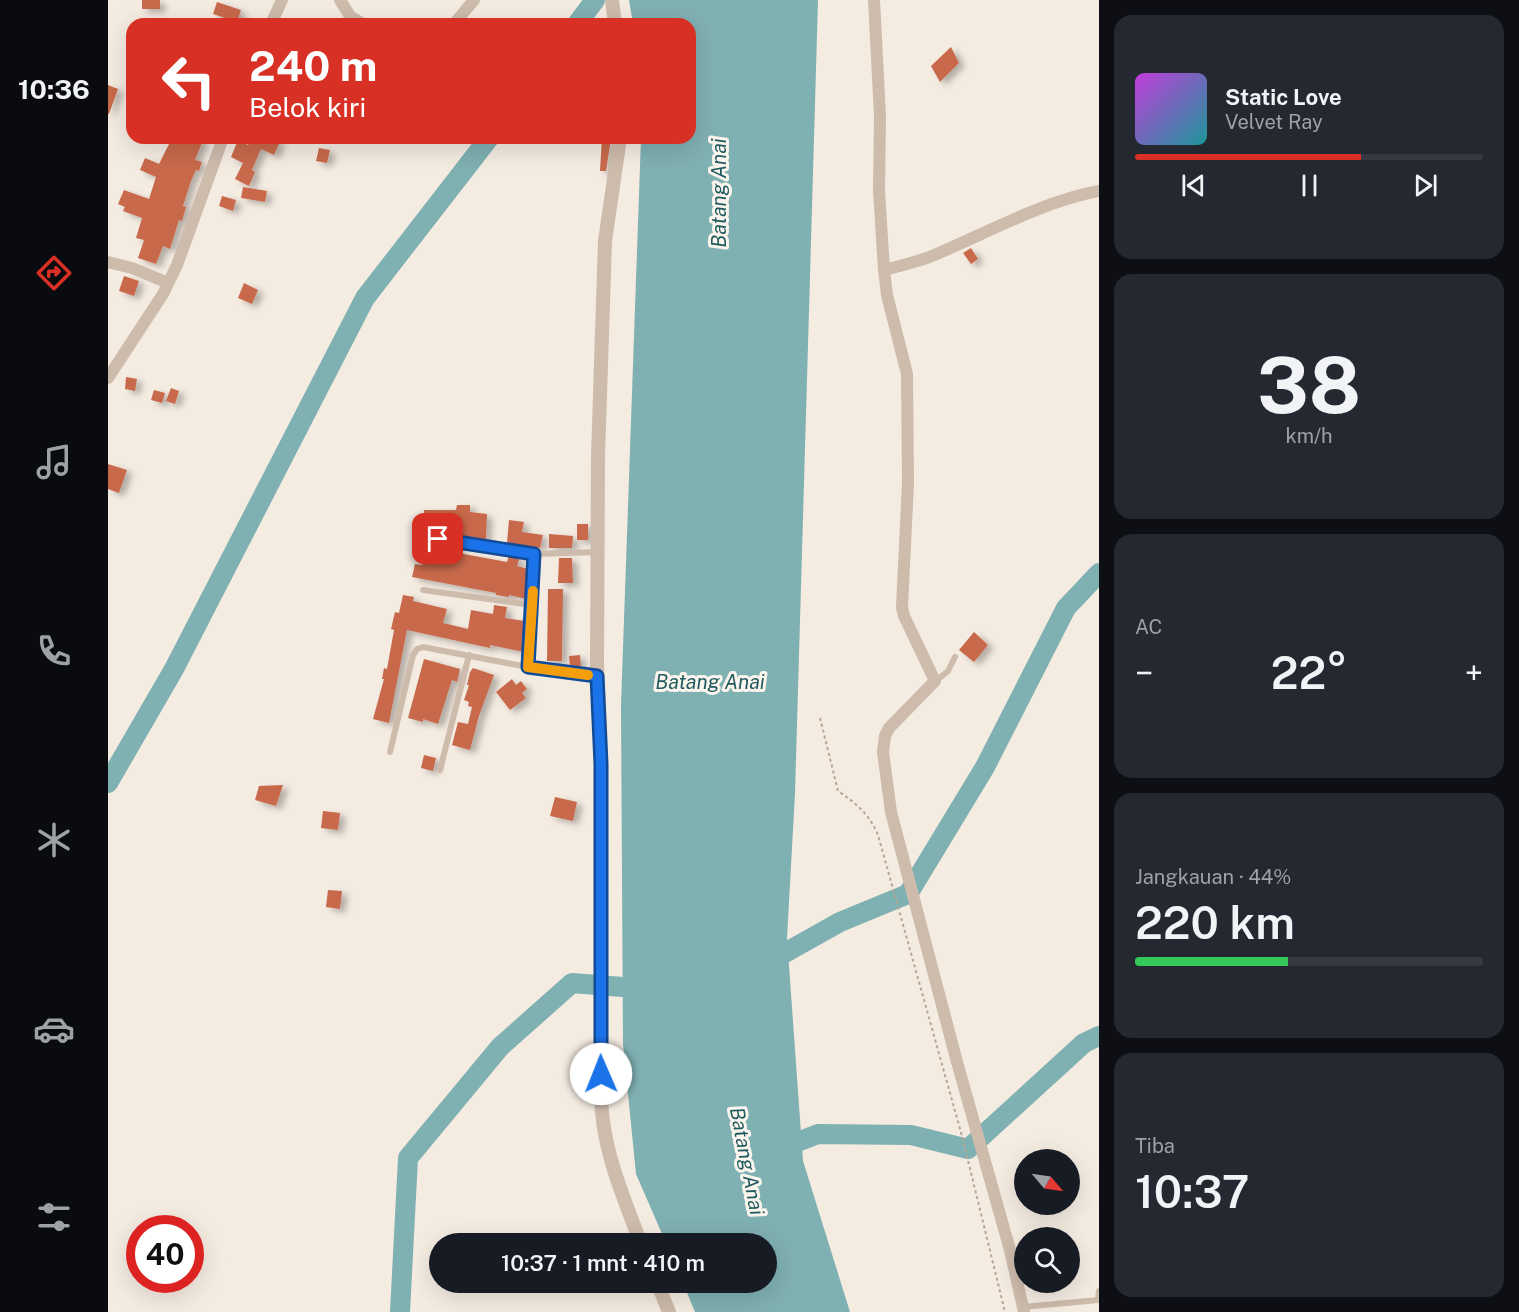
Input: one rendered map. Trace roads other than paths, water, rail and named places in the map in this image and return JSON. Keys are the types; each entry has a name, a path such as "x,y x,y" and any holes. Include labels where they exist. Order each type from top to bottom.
{"street":[{"path":"274,18 282,0"},
{"path":"340,0 354,18"},
{"path":"459,18 474,0"},
{"path":"612,0 614,18"},
{"path":"874,0 880,116 879,191 886,295 907,374 908,483 902,607 904,616 935,681 895,721 885,736 883,744 891,812 1018,1280 1023,1309"},
{"path":"110,369 168,283 177,265 221,144"},
{"path":"619,144 605,240 597,552 597,676 601,764 599,1005 602,1113 619,1183 637,1233"},
{"path":"884,270 931,256 1027,214 1078,195 1099,191"},
{"path":"108,262 132,268 168,283"},
{"path":"661,1293 669,1312"}],"lane":[{"path":"438,539 534,554 597,552"},
{"path":"528,667 534,554"},
{"path":"423,590 532,605"},
{"path":"390,753 413,655 423,647 528,667 597,676"},
{"path":"440,770 469,655"},
{"path":"935,681 948,671 955,657"},
{"path":"1023,1309 1099,1300 1099,1291"}],"water":[{"name":"Batang Anai","path":"629,0 818,0 795,793 787,938 803,1161 850,1312 695,1312 687,1293 777,1293 777,1233 662,1233 636,1174 623,1044 621,705 641,144 696,144 696,18 632,18"}],"waterway":[{"path":"582,18 595,0"},
{"path":"108,783 174,669 365,298 484,144"},
{"path":"765,964 840,922 908,894 985,767 1066,608 1099,573"},
{"path":"400,1312 408,1158 500,1047 572,983 648,989"},
{"path":"777,1150 818,1134 911,1135 968,1149 1084,1043 1099,1036"}]}
